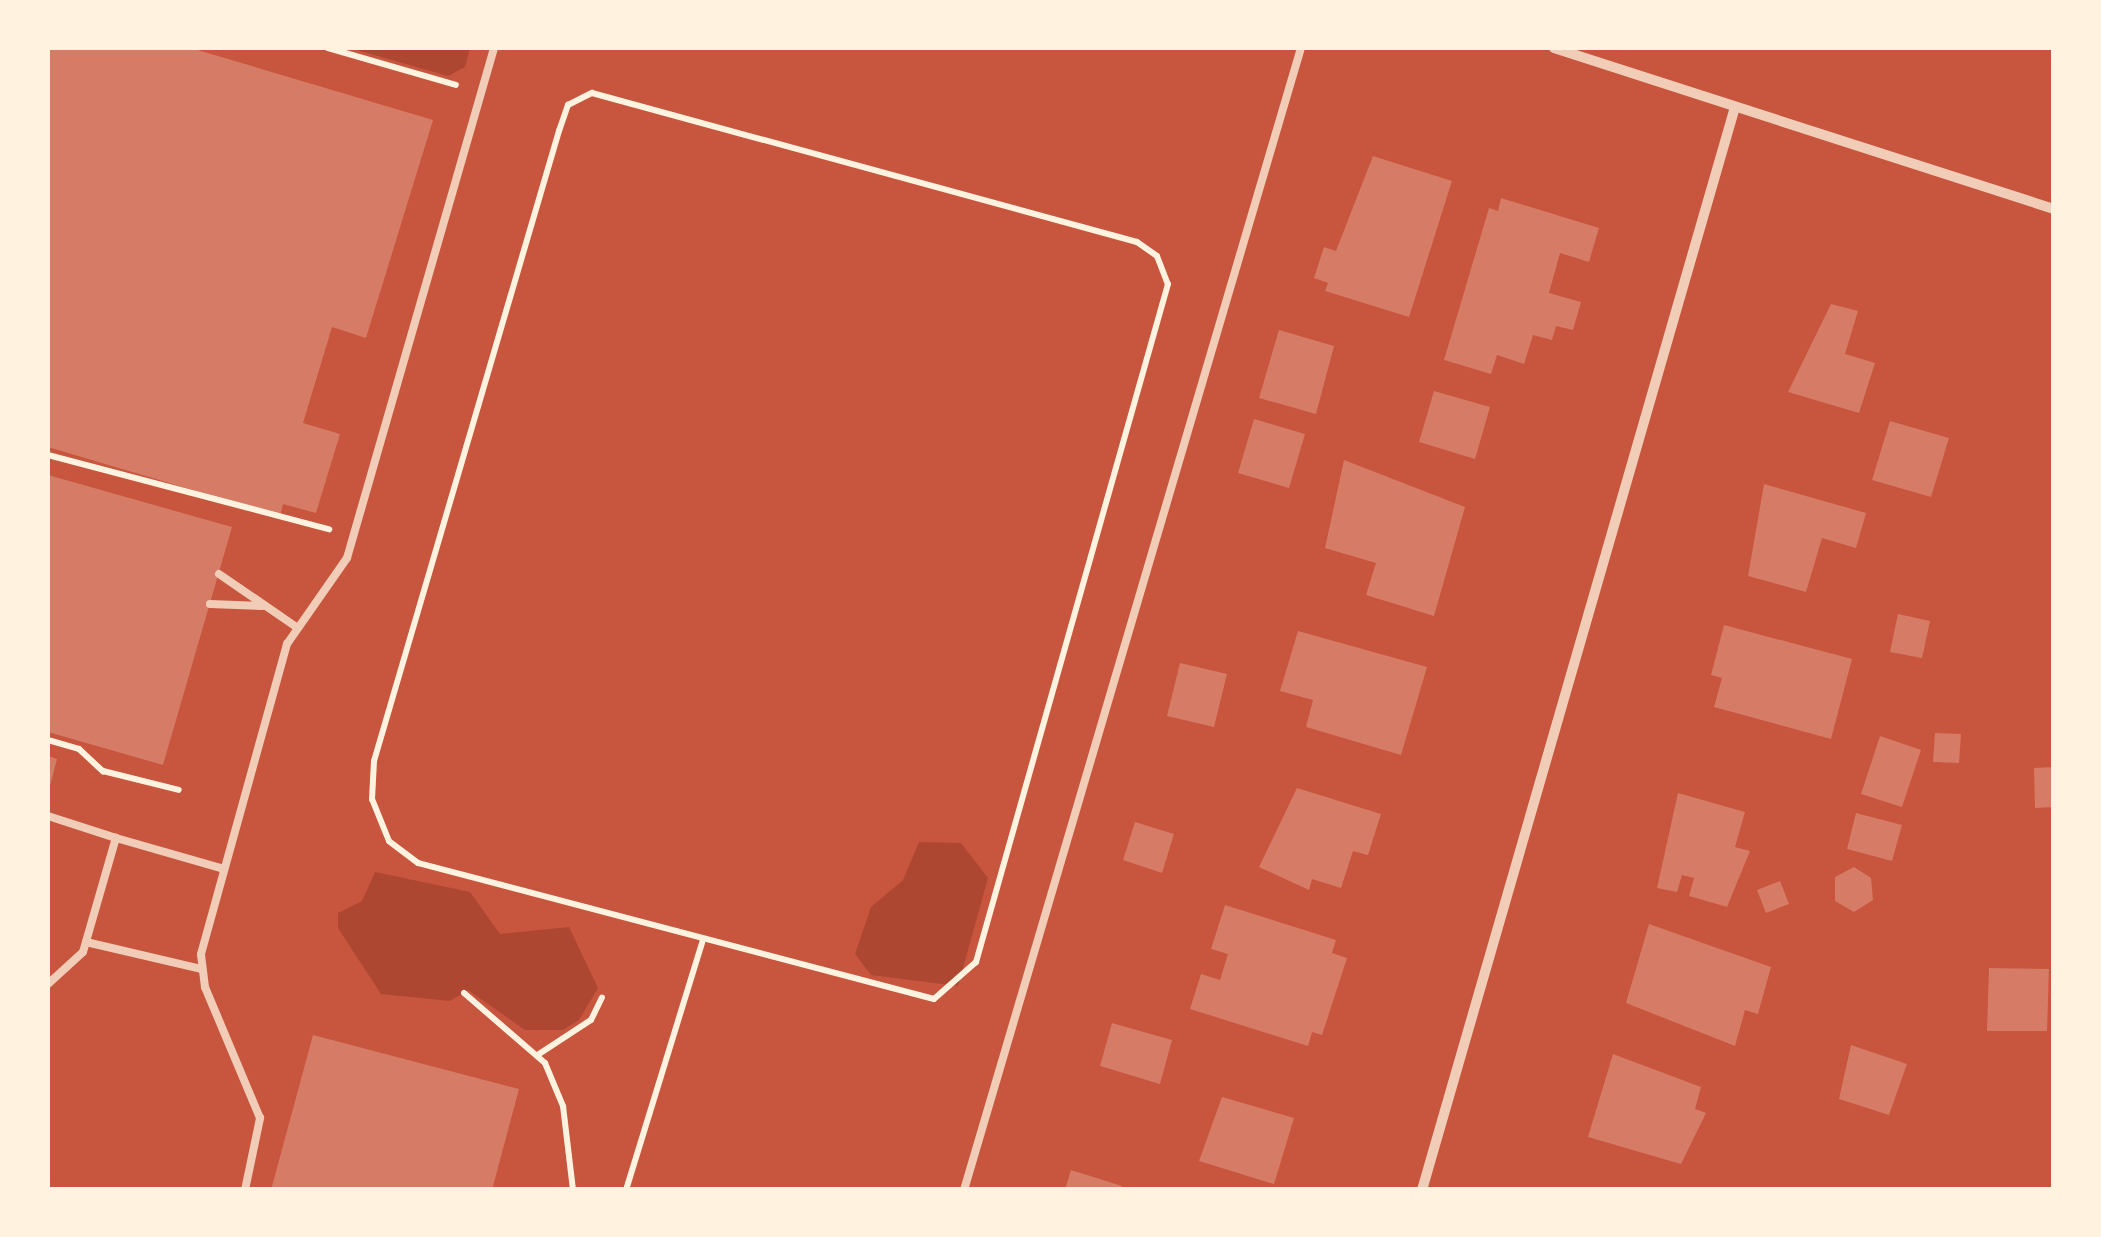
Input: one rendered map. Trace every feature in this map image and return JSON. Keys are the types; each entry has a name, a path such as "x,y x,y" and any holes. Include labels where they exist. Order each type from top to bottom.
{"street":[{"path":"1554,48 2054,208"},
{"path":"1422,1190 1735,107"}],"lane":[{"path":"245,1190 260,1118 201,968 224,869 296,626 347,558 494,48"},
{"path":"964,1190 1301,48"},
{"path":"219,574 238,579 262,606 296,626"},
{"path":"210,604 262,606"},
{"path":"48,816 224,869"},
{"path":"48,984 86,942 116,838"},
{"path":"86,942 201,968"}],"path":[{"path":"328,48 481,92"},
{"path":"592,93 1136,242 1157,256 1168,284 976,962 934,999 702,939 418,863 390,841 372,799 374,760 558,131 568,105 592,93"},
{"path":"48,456 336,531"},
{"path":"48,740 79,749 103,771 180,790"},
{"path":"626,1190 702,939"},
{"path":"464,993 539,1054 563,1106 574,1190"},
{"path":"539,1054 591,1020 602,997"}],"shaded area":[{"path":"350,48 470,48 465,67 448,76"},
{"path":"919,842 961,843 988,878 958,986 871,975 855,954 871,907 903,880"},
{"path":"375,872 470,892 500,934 569,927 598,988 579,1020 563,1030 525,1030 468,990 450,1001 381,994 338,928 338,913 362,901"}],"building":[{"path":"48,48 191,48 433,120 366,338 332,327 303,423 340,434 316,513 283,504 280,516 48,447"},
{"path":"1373,156 1452,181 1409,317 1325,291 1328,283 1314,278 1324,247 1336,251"},
{"path":"1501,198 1599,228 1589,262 1560,253 1549,293 1581,302 1573,330 1556,326 1552,340 1533,335 1524,364 1497,355 1491,374 1444,360 1489,208 1498,211"},
{"path":"1831,304 1858,311 1845,354 1875,363 1859,413 1788,392"},
{"path":"1279,330 1334,346 1316,414 1259,398"},
{"path":"1434,391 1490,407 1475,459 1419,442"},
{"path":"1254,419 1305,434 1289,488 1238,473"},
{"path":"1890,421 1949,438 1931,497 1872,480"},
{"path":"1344,460 1465,507 1434,616 1366,595 1376,563 1325,548"},
{"path":"48,475 232,527 163,765 48,732"},
{"path":"1764,484 1866,513 1856,548 1822,538 1806,592 1748,576"},
{"path":"1898,614 1930,621 1922,658 1890,652"},
{"path":"1724,625 1852,659 1831,739 1714,707 1722,678 1711,675"},
{"path":"1298,631 1427,667 1401,755 1306,727 1313,700 1280,691"},
{"path":"1180,663 1227,674 1214,727 1167,716"},
{"path":"1935,733 1961,734 1959,763 1933,762"},
{"path":"1880,736 1921,750 1902,807 1861,794"},
{"path":"48,756 57,759 49,790 48,790"},
{"path":"2054,767 2054,807 2035,808 2034,768"},
{"path":"1297,788 1381,814 1368,855 1353,851 1341,888 1312,879 1309,890 1259,867"},
{"path":"1678,793 1745,812 1735,847 1750,851 1727,907 1689,896 1694,878 1682,875 1677,892 1657,888"},
{"path":"1856,813 1902,825 1892,861 1847,849"},
{"path":"1135,822 1174,834 1162,873 1123,860"},
{"path":"1854,867 1871,878 1873,900 1854,912 1835,901 1835,877"},
{"path":"1780,881 1789,904 1766,913 1757,890"},
{"path":"1225,905 1336,940 1332,953 1347,958 1322,1035 1312,1032 1308,1046 1190,1009 1201,974 1220,980 1228,954 1211,949"},
{"path":"1649,924 1771,967 1758,1014 1745,1010 1735,1046 1626,1003"},
{"path":"1989,968 2049,969 2047,1031 1987,1031"},
{"path":"1112,1023 1172,1040 1160,1084 1100,1066"},
{"path":"313,1035 519,1089 492,1190 271,1190"},
{"path":"1851,1045 1907,1064 1889,1115 1839,1099"},
{"path":"1613,1054 1701,1087 1695,1109 1706,1113 1681,1164 1588,1137"},
{"path":"1222,1097 1294,1118 1274,1184 1199,1161"},
{"path":"1071,1170 1122,1186 1121,1190 1065,1190"}]}
